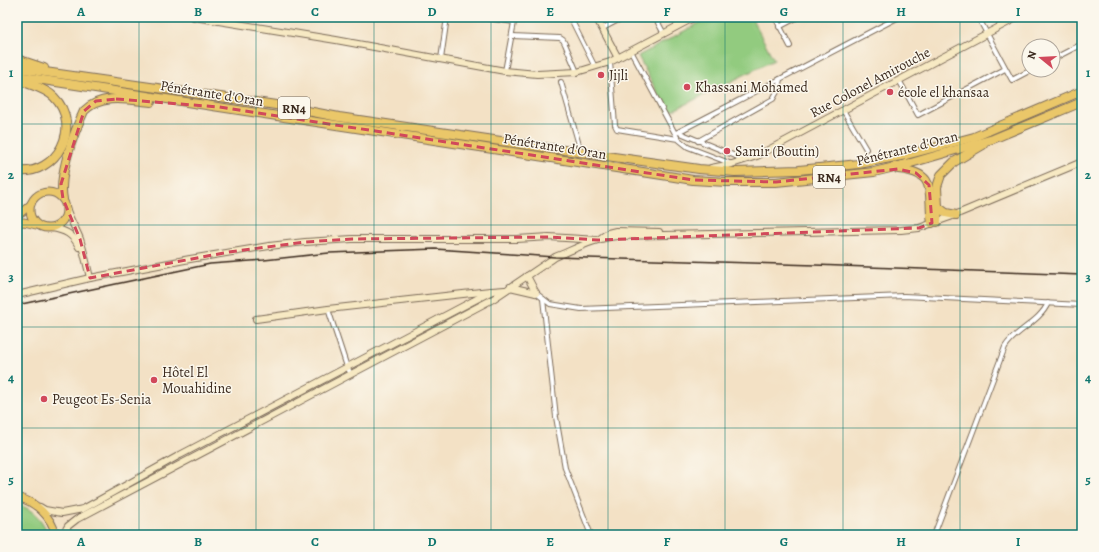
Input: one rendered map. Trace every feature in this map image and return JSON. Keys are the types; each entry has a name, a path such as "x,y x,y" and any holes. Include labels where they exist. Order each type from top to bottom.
{"highway":[{"path":"17,59 74,77"},
{"name":"Pénétrante d'Oran","path":"17,68 276,105 339,117 581,153 699,169 735,172 799,170 859,164 906,155 974,137 1082,91"},
{"name":"Pénétrante d'Oran","path":"17,76 694,180 726,182 776,182 874,172 911,163 993,139 1082,102"},
{"path":"17,80 40,88 54,96 64,111 66,130 62,148 50,161 44,166 36,169 17,171"},
{"path":"63,199 61,184 66,161 80,119 89,105 96,101 116,99 219,107"},
{"path":"934,222 938,207 936,188 938,181 945,170 954,162 993,139"},
{"path":"874,172 898,169 908,170 924,177 929,185 934,222"},
{"path":"938,207 946,213 956,215"}],"main road":[{"path":"17,214 22,212 40,194 45,192 56,194 63,199 66,207 63,221 51,228 30,223 17,223"},
{"path":"32,202 30,211 31,216 39,226"},
{"path":"17,496 34,504 43,511 50,519 56,535"}],"street":[{"path":"194,17 504,71 537,74 577,72 610,62 695,17"},
{"path":"441,59 446,17"},
{"path":"480,17 514,22"},
{"path":"504,71 515,17"},
{"path":"570,17 595,67"},
{"path":"596,17 618,58"},
{"path":"603,28 624,17"},
{"path":"655,17 664,34"},
{"path":"775,17 790,46"},
{"path":"779,27 798,17"},
{"path":"678,132 899,17"},
{"path":"978,17 1012,80 1021,75"},
{"name":"Rue Colonel Amirouche","path":"699,169 732,164 757,156 1018,17"},
{"path":"512,36 560,38 563,40 577,72"},
{"path":"1061,55 1082,44"},
{"path":"631,51 678,139 688,147 732,164"},
{"path":"610,62 615,125 617,129 678,139"},
{"path":"899,80 918,115 1005,69"},
{"path":"698,141 773,99 778,90 780,79"},
{"path":"561,82 581,153"},
{"path":"843,110 866,149"},
{"path":"671,127 678,132 698,141 746,160"},
{"path":"712,168 718,161 715,157"},
{"path":"63,535 65,530 72,522 493,299 555,257 598,240 608,233 630,230 706,234 901,230 919,228 956,215 1082,162"},
{"path":"66,207 69,218 82,246 89,279"},
{"path":"51,228 63,230 76,240 89,279"},
{"path":"17,295 89,279 229,252 269,246 352,239 517,239 549,237 598,240"},
{"path":"527,276 536,293"},
{"path":"510,287 536,293 550,304 581,309 904,296 1082,305"},
{"path":"256,319 482,291 505,290"},
{"path":"34,504 45,510 58,512 73,512 83,509 180,455 492,291"},
{"path":"543,299 556,417 565,468 591,535"},
{"path":"934,535 1006,347 1010,340 1024,330 1040,314 1048,303"},
{"path":"328,309 347,368 352,374"},
{"path":"180,455 183,462"}],"highlighted area":[{"path":"116,99 219,107 693,180 776,182 898,169 916,173 929,185 932,223 919,228 598,240 549,237 352,239 305,242 229,252 90,278 80,239 63,199 61,184 84,111 96,101"}],"green space":[{"name":"Khassani Mohamed","path":"710,17 751,17 774,60 668,113 638,56"},
{"path":"17,504 27,508 36,515 43,524 48,535 17,535"}],"railway":[{"path":"17,305 210,264 329,253 435,249 555,257 1082,275"}],"place":[{"name":"Jijli","path":"601,75"},
{"name":"Khassani Mohamed","path":"687,87"},
{"name":"école el khansaa","path":"890,92"},
{"name":"Samir (Boutin)","path":"727,151"},
{"name":"Hôtel El Mouahidine","path":"154,380"},
{"name":"Peugeot Es-Senia","path":"44,399"}]}
